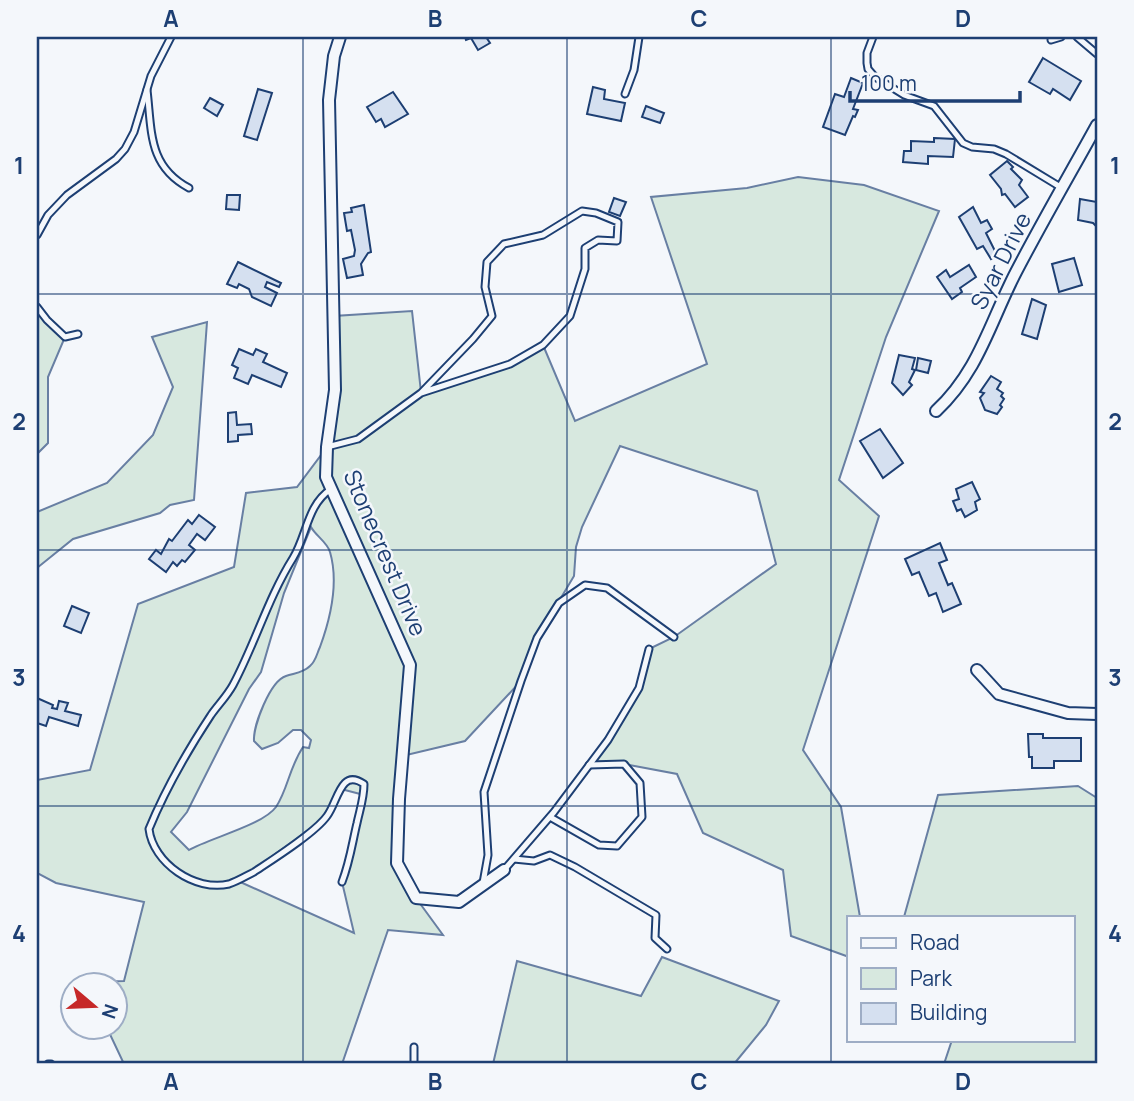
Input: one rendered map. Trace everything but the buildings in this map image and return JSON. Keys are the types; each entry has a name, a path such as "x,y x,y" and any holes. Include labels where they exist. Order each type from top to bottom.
{"street":[{"name":"Stonecrest Drive","path":"340,37 334,56 329,100 335,390 326,477 410,665 399,799 397,863 416,898 459,902 504,870"},
{"name":"Syar Drive","path":"936,411 953,396 976,361 1015,275 1097,125"},
{"path":"1086,146 1097,153"},
{"path":"976,670 999,694 1068,713 1097,714"}],"lane":[{"path":"37,235 48,215 67,195 116,159 125,149 134,132 147,87 171,37"},
{"path":"625,94 634,70 639,37"},
{"path":"873,37 867,53 867,63 875,77 904,96 934,106 962,143 972,148 994,149 1006,154 1062,188"},
{"path":"1051,40 1061,37"},
{"path":"1077,37 1097,54"},
{"path":"147,87 155,153 168,175 189,188"},
{"path":"327,447 358,439 421,393 473,339 492,316 485,287 487,262 504,244 543,234 582,211 596,213 618,222 617,241 598,240 585,248 585,269 570,316 543,345 510,364 421,393"},
{"path":"37,307 65,337 78,334"},
{"path":"331,489 321,496 312,510 303,539 266,610 243,667 191,749 149,829 151,841 162,858 186,878 203,883 227,884 254,872 316,827 326,817 345,782 359,780 364,784 364,795 351,860 342,882"},
{"path":"483,886 488,855 484,792 537,638 559,603 585,585 607,588 674,637"},
{"path":"504,870 550,817 608,740 639,688 649,649"},
{"path":"550,817 599,845 617,846 642,817 640,783 624,764 589,765"},
{"path":"514,859 534,861 550,855 575,867 656,915 655,938 667,949"},
{"path":"414,1047 414,1064"}],"green space":[{"path":"798,177 864,185 939,211 886,337 839,480 879,516 803,750 841,807 860,916 847,916 847,956 791,936 783,870 703,833 677,774 624,764 589,765 639,688 649,649 674,637 776,564 757,491 620,446 582,527 576,547 574,576 537,638 521,681 465,741 402,756 397,863 416,898 443,935 388,930 342,1064 124,1064 114,1042 130,1042 130,972 126,972 144,902 56,883 37,873 37,780 90,770 138,604 234,567 246,493 297,487 327,447 332,419 334,316 412,311 421,392 510,364 543,345 575,421 707,364 651,197 747,188","holes":["311,527 329,549 333,564 332,600 315,659 305,670 286,676 274,686 259,715 254,734 254,741 262,749 278,743 293,730 301,730 311,740 309,748 303,747 280,800 269,814 189,850 171,832 187,812 249,689 261,672 284,593","341,789 364,795 342,882 354,933 238,881 326,817"]},
{"path":"37,307 65,337 48,377 48,443 37,454"},
{"path":"207,322 194,500 170,505 160,513 73,539 37,568 37,512 107,483 153,435 173,387 152,337"},
{"path":"1078,786 1097,798 1097,1064 944,1064 951,1042 1074,1042 1074,916 904,916 938,795"},
{"path":"662,957 779,1001 766,1025 734,1064 493,1064 517,961 641,996"}]}
